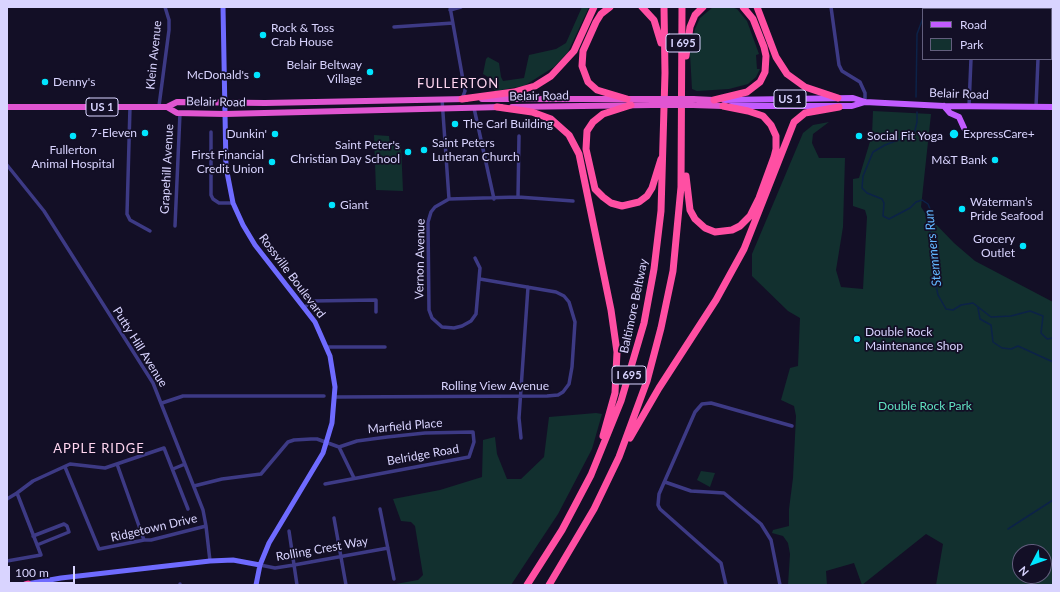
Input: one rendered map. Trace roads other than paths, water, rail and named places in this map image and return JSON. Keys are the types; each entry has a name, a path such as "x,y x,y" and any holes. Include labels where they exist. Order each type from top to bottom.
{"highway":[{"path":"462,99 514,92 535,86 551,76 574,51 594,7"},
{"path":"610,7 601,14 596,22 583,51 582,66 585,77 592,86 602,92 629,102"},
{"path":"642,7 650,14 656,26 665,73"},
{"name":"Baltimore Beltway","path":"527,585 562,530 591,475 610,429 638,347 650,294 659,238 664,145 664,7"},
{"name":"I 695","path":"549,585 594,509 619,457 647,381 668,299 679,213 683,80 682,7"},
{"path":"683,80 690,27 696,15 703,7"},
{"path":"714,100 747,92 760,82 765,72 766,56 764,47 753,20 744,7"},
{"path":"757,7 776,57 787,74 804,87 838,98"},
{"name":"Belair Road","path":"7,107 167,106 177,102 442,99 629,102 693,102 714,100"},
{"name":"Belair Road","path":"167,106 180,113 225,114 443,109 629,102"},
{"path":"629,102 598,117 587,132 586,149 592,182 599,194 607,201 622,206 635,204 643,199 650,192 654,184 664,145"},
{"name":"Belair Road","path":"693,102 723,106"},
{"path":"682,143 688,204 695,219 705,228 716,232 732,230 740,226 750,216 759,198 776,149 776,136 771,125 763,116 748,111 723,106"},
{"path":"619,457 659,388 716,300 744,249 794,122 805,113 839,106"},
{"path":"496,107 532,112 542,115 558,123 573,141 582,170 614,324 617,369 613,406 589,473 562,530"}],"main road":[{"name":"Rossville Boulevard","path":"223,7 226,167 233,203 243,225 255,245 305,306 315,322 327,347 333,371 335,396 332,423 327,443 318,463 278,526 260,565"},
{"name":"Belair Road","path":"714,100 853,98 865,102 944,106 1053,107"},
{"name":"Belair Road","path":"723,106 852,106 865,102"},
{"path":"944,106 950,113 960,117 964,128"},
{"path":"25,585 128,569 233,560 260,565 256,585"}],"street":[{"name":"Klein Avenue","path":"159,106 169,30 169,20 165,7"},
{"path":"462,7 450,8 464,90 462,99"},
{"path":"831,7 839,65 842,71 862,85 865,93 865,102"},
{"path":"394,27 453,23"},
{"path":"969,106 971,60"},
{"path":"1036,107 1038,60"},
{"path":"442,99 449,198 518,198 573,201"},
{"path":"130,106 126,214 130,220 150,231"},
{"path":"474,108 494,199"},
{"name":"Grapehill Avenue","path":"175,226 180,113"},
{"path":"211,132 211,195 219,204 233,203"},
{"path":"518,198 519,136"},
{"name":"Putty Hill Avenue","path":"7,165 49,220 148,376 162,403 194,486 206,526 210,561"},
{"name":"Vernon Avenue","path":"449,198 435,206 431,212 428,222 429,310 438,324 446,328 466,325 473,319 477,311 480,268 475,258"},
{"name":"Rolling View Avenue","path":"335,396 558,395 568,386 572,367 575,322 571,305 561,293 480,279"},
{"path":"521,438 519,418 520,396 528,287"},
{"path":"305,306 312,301 376,300 376,312"},
{"path":"327,347 385,347"},
{"path":"162,403 183,396 324,396"},
{"path":"726,585 723,567 720,561 659,508 658,500 665,482 695,412 702,404 711,404 792,426"},
{"name":"Marfield Place","path":"339,447 357,441 387,437 426,433 474,432"},
{"name":"Belridge Road","path":"325,484 469,457 474,442 474,432"},
{"path":"194,486 222,479 261,474 284,445 294,440 317,439 339,447 354,478"},
{"path":"7,499 33,481 65,466 72,464 100,468 117,464 164,448 188,509"},
{"path":"117,464 144,540"},
{"path":"173,469 185,464"},
{"name":"Ridgetown Drive","path":"65,466 99,549 175,535 206,526"},
{"path":"665,482 691,491 724,493 761,524 771,540 780,585"},
{"path":"7,561 40,555 17,493"},
{"path":"380,509 394,579"},
{"path":"334,518 346,585"},
{"path":"33,536 64,524 67,526 69,532 37,545"},
{"path":"289,531 298,585"},
{"name":"Rolling Crest Way","path":"260,565 274,568 388,548"}],"waterway":[{"name":"Stemmers Run","path":"916,97 917,34 922,21"},
{"name":"Stemmers Run","path":"917,112 917,122 914,134 885,145 873,152 863,176 862,188 867,193 882,199 884,203 883,216 889,219 910,208 916,202 922,200 928,204 930,209 931,253 935,281 938,295 946,309 953,310 961,305 973,303 991,317 1011,316 1030,311 1043,316 1041,333 1047,339 1053,338"},
{"name":"Stemmers Run","path":"978,308 980,319 991,325 993,342 1002,348 1011,349 1018,346 1053,362"},
{"path":"1008,529 1053,500"}],"place":[{"name":"Rock & Toss Crab House","path":"263,35"},
{"name":"Belair Beltway Village","path":"370,72"},
{"name":"McDonald's","path":"257,75"},
{"name":"Denny's","path":"45,82"},
{"name":"The Carl Building","path":"455,124"},
{"name":"7-Eleven","path":"145,133"},
{"name":"Dunkin'","path":"275,134"},
{"name":"ExpressCare+","path":"954,134"},
{"name":"Fullerton Animal Hospital","path":"73,136"},
{"name":"Social Fit Yoga","path":"859,136"},
{"name":"Saint Peters Lutheran Church","path":"424,150"},
{"name":"Saint Peter's Christian Day School","path":"408,152"},
{"name":"M&T Bank","path":"995,160"},
{"name":"First Financial Credit Union","path":"272,162"},
{"name":"Giant","path":"332,205"},
{"name":"Waterman’s Pride Seafood","path":"962,209"},
{"name":"Grocery Outlet","path":"1023,246"},
{"name":"Double Rock Maintenance Shop","path":"857,339"}],"district":[{"name":"FULLERTON","path":"458,84"},
{"name":"APPLE RIDGE","path":"99,449"}],"park label":[{"name":"Double Rock Park","path":"925,406"}]}
